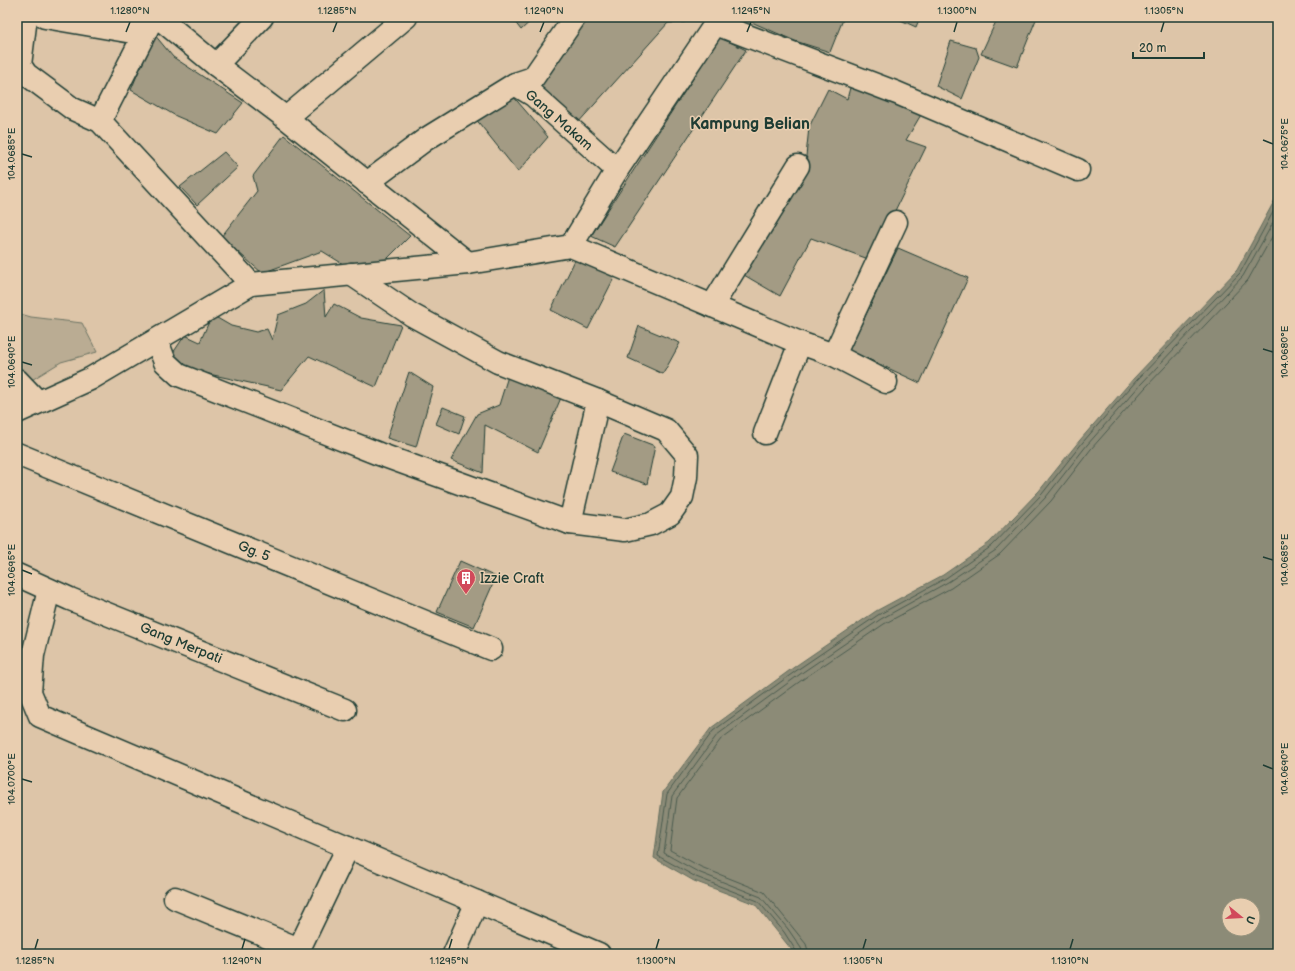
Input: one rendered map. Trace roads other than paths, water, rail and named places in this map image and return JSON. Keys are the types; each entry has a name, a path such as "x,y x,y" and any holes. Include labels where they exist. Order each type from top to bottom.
{"street":[{"path":"26,17 18,66 26,74 73,109 100,121 251,284"},
{"path":"45,17 148,26 100,121"},
{"path":"158,17 216,65 286,118 468,263"},
{"path":"216,65 262,17"},
{"path":"286,118 406,17"},
{"name":"Gang Makam","path":"515,84 532,78 575,17"},
{"path":"571,246 617,170 718,20 897,93 1078,170"},
{"path":"367,183 426,139 515,84"},
{"name":"Gang Makam","path":"515,84 533,95 617,170"},
{"path":"712,306 798,166"},
{"path":"834,355 896,222"},
{"path":"17,412 90,379 157,341 251,284 468,263 571,246 800,343 834,355 886,382"},
{"path":"157,341 165,362 178,375 379,454 570,523 625,530 651,524 670,514 682,497 686,477 687,455 666,430 598,401 498,362 412,315 351,274"},
{"path":"765,433 800,343"},
{"path":"17,380 38,402"},
{"path":"570,523 598,401"},
{"name":"Gg. 5","path":"17,454 491,649"},
{"name":"Gang Merpati","path":"17,575 49,590 345,710"},
{"path":"49,590 32,662 30,692 40,716 477,902 575,949 599,954"},
{"path":"175,898 300,949 348,847"},
{"path":"454,954 477,902"}],"water":[{"path":"1278,194 1278,954 795,954 755,904 694,881 654,858 663,792 711,728 797,665 876,611 943,575 989,543 1039,491 1080,440 1134,378 1237,270"}],"place":[{"name":"Izzie Craft","path":"466,595"}],"district":[{"name":"Kampung Belian","path":"750,124"}]}
